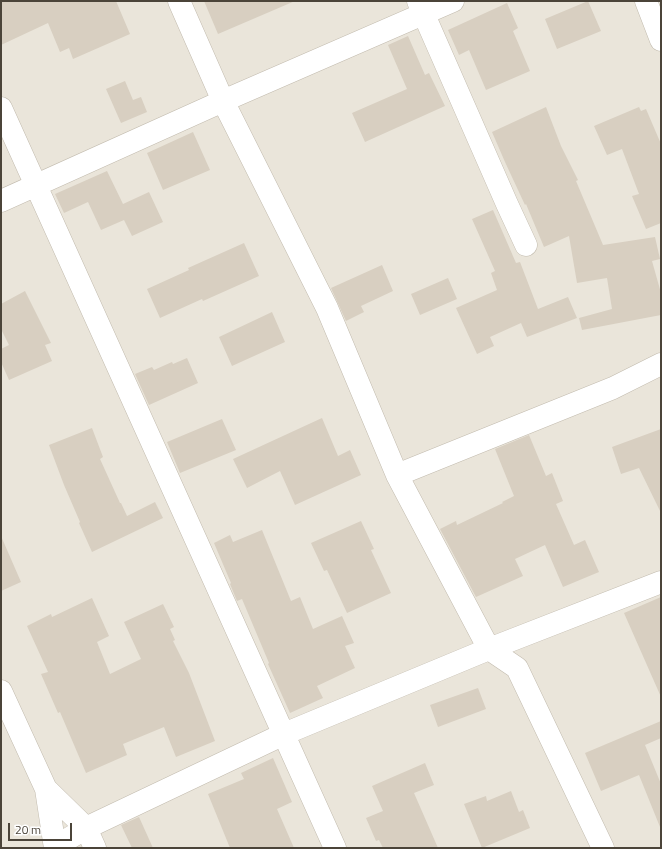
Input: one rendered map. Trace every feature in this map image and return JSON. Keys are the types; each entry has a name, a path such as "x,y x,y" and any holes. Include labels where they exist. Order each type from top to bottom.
{"street":[{"path":"179,1 223,101 327,308 397,475 489,650 517,668 603,848"},
{"path":"1,201 223,101 421,7 453,1"},
{"path":"646,1 661,40"},
{"path":"421,7 526,245"},
{"path":"1,108 335,848"},
{"path":"397,475 613,388 661,364"},
{"path":"1,691 46,789 55,848 86,828 284,734 489,650 661,582"},
{"path":"46,789 86,828 96,848"}],"shaded area":[{"path":"1,1 661,1 661,848 1,848"}],"building":[{"path":"1,1 116,1 130,34 73,59 69,48 60,52 48,23 1,45"},
{"path":"204,1 295,1 218,34"},
{"path":"588,1 601,31 557,49 545,19"},
{"path":"507,3 518,28 513,31 530,71 486,90 469,50 459,55 448,30"},
{"path":"408,36 425,75 429,73 445,106 365,142 352,113 407,89 388,45"},
{"path":"125,81 133,100 141,97 147,112 121,123 106,89"},
{"path":"546,107 561,146 578,180 576,181 603,245 655,237 660,259 652,261 661,293 661,315 582,330 579,318 612,309 607,278 577,283 569,236 544,247 526,204 525,205 492,132"},
{"path":"639,107 641,111 646,109 661,144 661,223 646,229 632,196 639,194 622,149 607,155 594,126"},
{"path":"193,132 210,170 163,190 147,153"},
{"path":"107,171 123,204 149,192 163,222 132,236 124,220 101,230 88,202 64,213 55,194"},
{"path":"493,210 516,263 520,262 538,309 568,297 577,318 527,337 521,323 490,337 494,346 477,354 456,308 497,290 491,273 495,271 472,219"},
{"path":"244,243 259,276 160,318 147,289 189,270 188,268"},
{"path":"382,265 393,291 361,306 364,312 346,321 331,288"},
{"path":"448,278 457,299 420,315 411,294"},
{"path":"25,291 51,343 45,345 52,361 9,380 1,362 1,349 9,345 1,329 1,304"},
{"path":"272,312 285,342 232,366 219,337"},
{"path":"187,358 198,383 149,405 135,374 152,367 154,370 172,362 173,364"},
{"path":"322,418 338,456 350,450 361,475 295,505 280,471 247,488 233,459"},
{"path":"222,419 236,450 180,473 167,442"},
{"path":"92,428 103,457 100,459 127,516 155,502 163,518 92,552 79,523 80,522 49,445"},
{"path":"661,429 661,513 639,468 621,474 612,447"},
{"path":"529,435 546,476 552,473 563,501 556,504 574,545 585,540 599,572 563,587 545,545 515,559 523,576 476,597 440,529 456,521 457,525 503,503 502,502 514,496 495,449"},
{"path":"361,521 374,549 371,550 391,593 347,613 327,570 324,571 311,543"},
{"path":"262,530 291,601 300,597 313,629 342,616 354,643 345,646 355,668 317,686 323,698 290,713 268,664 269,663 242,599 237,601 214,543 230,535 233,542"},
{"path":"1,536 21,582 1,591"},
{"path":"661,597 661,697 624,613"},
{"path":"92,598 109,636 97,642 110,674 141,659 124,622 163,604 174,627 170,629 175,640 173,641 189,673 215,741 176,757 164,727 123,744 127,755 86,773 60,712 58,713 41,674 48,672 27,626 51,614 52,617"},
{"path":"478,688 486,709 438,727 430,705"},
{"path":"661,721 661,738 645,745 661,784 660,827 639,775 601,791 585,753"},
{"path":"273,758 292,802 277,809 294,848 230,848 208,794 244,779 241,773"},
{"path":"425,763 434,785 414,793 438,848 383,848 379,840 376,841 366,818 383,811 372,786"},
{"path":"511,791 519,812 523,810 530,828 482,848 464,804 486,796 487,801"},
{"path":"139,817 153,848 132,848 121,825"}]}
